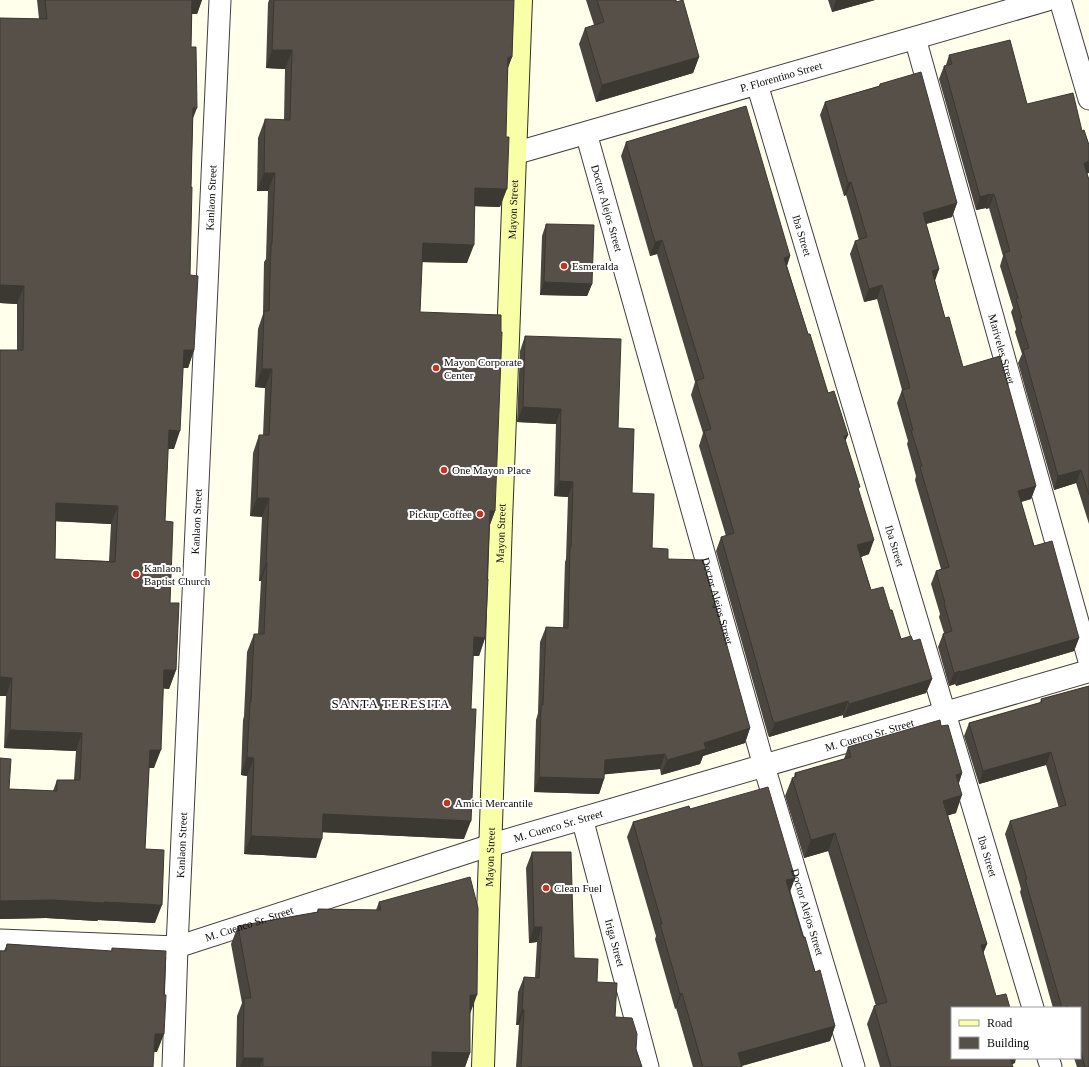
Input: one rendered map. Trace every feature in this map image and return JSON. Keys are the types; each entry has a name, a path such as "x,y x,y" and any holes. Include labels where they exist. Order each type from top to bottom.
{"main road":[{"name":"Mayon Street","path":"483,1067 501,521 522,0"}],"street":[{"name":"Kanlaon Street","path":"173,1067 177,947 220,0"},
{"name":"P. Florentino Street","path":"516,153 1046,0"},
{"path":"1060,0 1089,99"},
{"name":"Mariveles Street","path":"915,38 1089,661"},
{"name":"Iba Street","path":"757,84 1033,1007"},
{"name":"Doctor Alejos Street","path":"586,133 764,766 854,1067"},
{"name":"M. Cuenco Sr. Street","path":"0,940 177,947 491,845 1089,671"},
{"name":"Iriga Street","path":"582,818 648,1067"}],"building":[{"path":"45,0 192,0 191,47 196,47 197,108 193,108 190,275 198,276 194,350 184,350 180,431 169,430 165,521 173,522 170,603 179,603 176,670 164,670 161,750 150,750 145,849 164,850 162,905 53,900 0,901 0,758 11,759 9,789 57,791 57,780 80,780 82,733 10,730 12,678 0,677 0,350 23,350 24,286 0,285 0,18 47,19","holes":["56,503 118,506 115,562 55,559"]},
{"path":"274,0 514,0 512,57 508,57 506,137 509,137 507,189 475,188 474,245 423,243 420,312 501,315 502,332 495,511 490,511 485,638 474,637 471,709 476,709 471,821 323,814 322,839 251,836 254,758 247,757 254,634 264,634 269,498 257,498 259,435 269,435 272,369 262,369 264,311 269,311 275,173 264,173 265,119 290,120 292,50 272,50"},
{"path":"597,0 676,0 676,2 683,0 699,57 602,85 585,28 604,22"},
{"path":"1010,40 1027,104 1073,93 1082,131 1084,130 1089,145 1089,161 1084,163 1089,180 1089,495 1081,470 1058,476 1023,350 1029,348 1020,319 1022,318 1016,299 1018,298 1004,253 1010,251 994,194 980,197 944,66 952,64 949,55"},
{"path":"921,72 957,203 923,213 939,269 932,271 945,318 949,317 963,367 1000,356 1036,486 1018,491 1034,546 1052,541 1079,638 954,673 943,634 952,631 936,571 949,567 920,467 922,466 911,430 913,430 902,390 910,388 882,285 869,289 855,241 867,237 851,182 848,183 825,102"},
{"path":"746,106 790,256 784,258 828,393 834,391 848,435 844,436 860,487 858,488 874,540 857,545 871,590 883,587 901,639 911,636 913,641 920,639 932,679 849,704 848,701 775,723 773,721 721,537 734,533 704,431 711,429 696,381 704,378 662,240 655,242 626,142"},
{"name":"Esmeralda","path":"546,224 594,225 592,284 544,282"},
{"path":"525,336 621,339 618,428 634,429 632,493 654,494 652,548 668,549 668,559 703,560 750,728 704,743 706,749 667,760 665,754 605,760 604,779 539,777 541,705 543,705 546,627 568,628 573,482 559,481 561,409 523,407"},
{"path":"1089,686 1089,1067 1085,1067 1081,1053 1081,1007 1062,1007 1010,821 1066,805 1051,752 983,771 969,723 1042,702 1041,699"},
{"path":"940,720 941,726 948,725 962,773 956,775 962,795 943,801 987,944 981,945 996,996 1006,994 1010,1007 951,1007 951,1059 1010,1059 1013,1067 891,1067 874,1006 887,1002 835,833 811,840 792,778 796,777 795,773 851,757 848,747"},
{"path":"768,787 795,878 786,880 815,972 820,970 835,1026 738,1053 742,1067 703,1067 660,924 662,924 633,822 689,806 690,809"},
{"path":"532,852 571,852 574,958 598,959 597,982 617,983 615,1017 632,1018 637,1034 636,1049 642,1067 521,1067 524,977 539,978 542,927 534,927"},
{"path":"470,877 478,908 477,995 470,995 470,1053 432,1052 432,1067 263,1067 263,1058 243,1058 244,998 251,998 238,926 318,912 318,909 381,910 379,902"},
{"path":"7,944 112,951 112,948 166,951 164,1034 155,1034 153,1067 0,1067 0,951 6,951"}],"place":[{"name":"Esmeralda","path":"564,266"},
{"name":"Mayon Corporate Center","path":"436,368"},
{"name":"One Mayon Place","path":"444,470"},
{"name":"Pickup Coffee","path":"480,514"},
{"name":"Kanlaon Baptist Church","path":"136,574"},
{"name":"Amici Mercantile","path":"447,803"},
{"name":"Clean Fuel","path":"546,888"}],"district":[{"name":"SANTA TERESITA","path":"391,703"}]}
